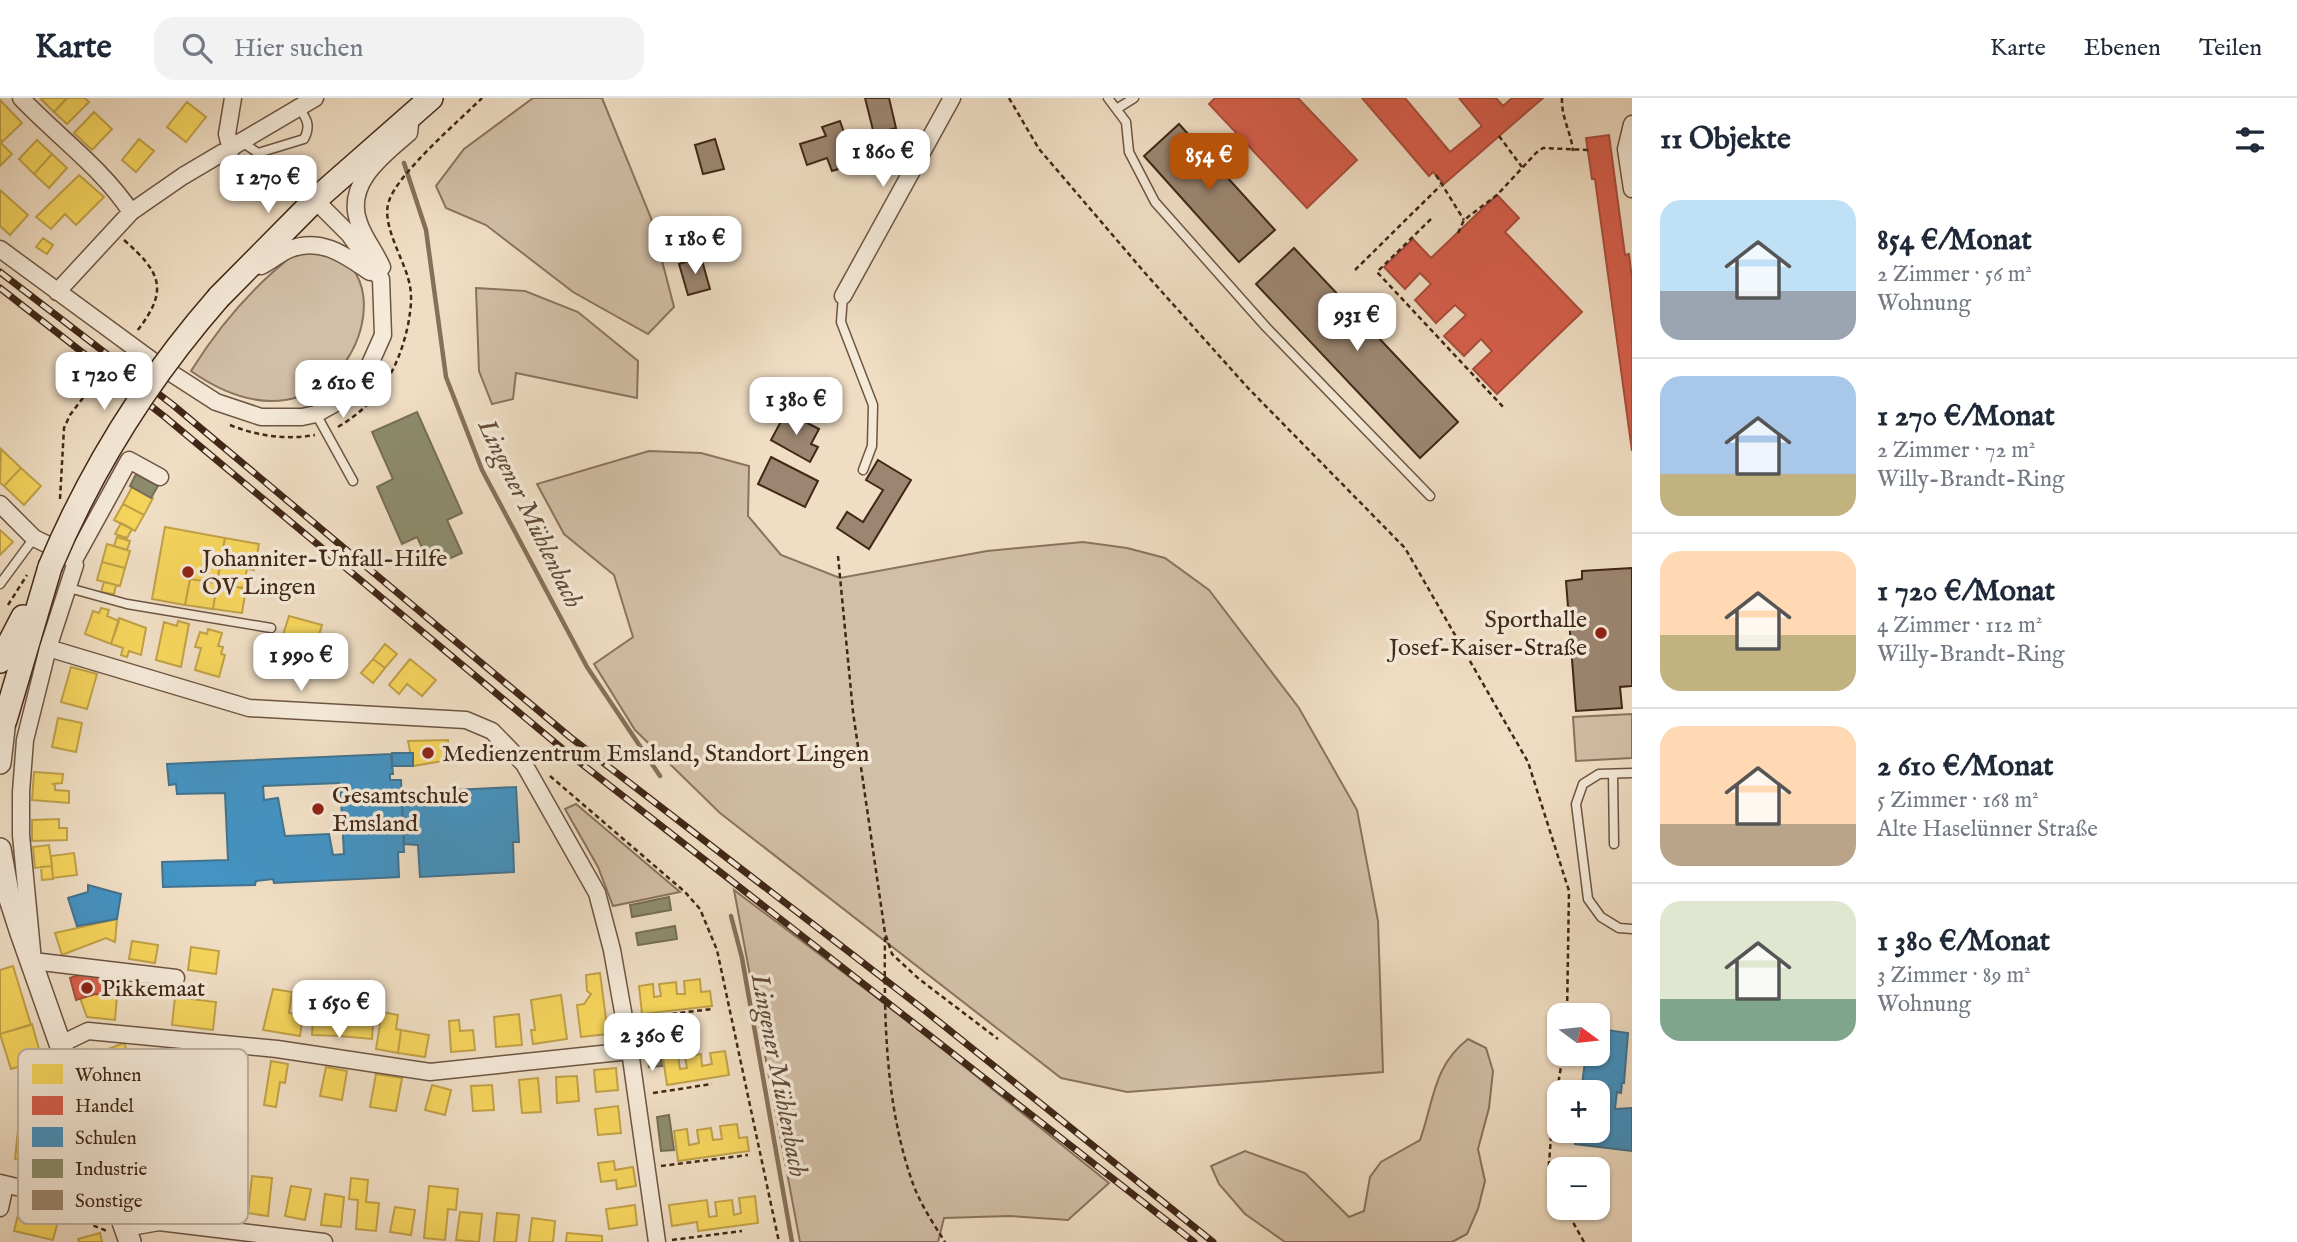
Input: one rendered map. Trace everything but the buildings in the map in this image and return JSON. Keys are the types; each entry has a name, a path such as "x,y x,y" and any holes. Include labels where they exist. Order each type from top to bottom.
{"main road":[{"path":"3,719 23,630 79,500 128,414 219,296 251,262 315,200 431,98"},
{"path":"0,661 23,630"}],"street":[{"path":"21,98 53,132 116,188 131,212"},
{"path":"233,98 227,134 236,146"},
{"path":"57,292 131,212 183,176 315,98"},
{"path":"843,296 952,98"},
{"path":"0,249 154,362 225,407 261,418 288,419 316,414 341,400 365,375 383,335 383,270 359,225 356,197 361,180 409,133 411,115"},
{"path":"1632,124 1626,149 1632,189"},
{"path":"315,200 349,234 381,279"},
{"path":"251,262 261,266 289,249 314,243 341,251 381,279"},
{"path":"33,961 23,867 20,792 25,740 48,648 75,570 74,560 129,460 160,477"},
{"path":"0,504 39,541 74,560"},
{"path":"48,648 249,708 436,716 466,720 492,731 524,764 597,892 631,1051 659,1242"},
{"path":"0,762 3,719"},
{"path":"0,849 8,892 63,1049"},
{"path":"33,961 176,978"},
{"path":"61,1044 88,1031 277,1049 430,1072 631,1051"},
{"path":"0,1208 2,1184"},
{"path":"122,1235 153,1224"},
{"path":"176,1224 324,1242"}],"lane":[{"path":"1108,98 1126,122 1129,152 1155,202 1266,327 1430,496"},
{"path":"1118,108 1134,98"},
{"path":"236,146 258,152 304,139 308,131 307,119 299,108"},
{"path":"843,296 841,322 873,405 872,446 863,470"},
{"path":"316,414 353,481"},
{"path":"0,584 39,541"},
{"path":"69,587 127,604 271,628"},
{"path":"1632,773 1599,774 1583,785 1576,804 1588,899 1601,917 1619,928 1632,929"},
{"path":"1613,774 1614,844"}],"path":[{"path":"223,421 252,433 296,438 327,433 366,409 390,379 404,342 412,301 409,280 388,217 388,201 399,183 482,98"},
{"path":"1009,98 1039,149 1145,273 1248,388 1405,548 1528,762 1569,891 1567,1003"},
{"path":"1562,98 1563,115 1572,134 1573,151"},
{"path":"1499,136 1522,167"},
{"path":"1458,233 1464,219 1497,195 1543,148 1573,151 1588,149"},
{"path":"1436,175 1440,186 1464,219"},
{"path":"1355,270 1440,186"},
{"path":"1431,219 1377,272 1505,409"},
{"path":"113,230 151,264 157,280 158,288 149,317 135,333"},
{"path":"58,509 64,428 70,415 99,377"},
{"path":"4,609 39,541"},
{"path":"838,556 853,712 885,933 889,1074 900,1139 912,1183 945,1242"},
{"path":"524,764 534,762 685,892 700,909 717,950 779,1242"},
{"path":"885,933 892,954 910,971 998,1039"},
{"path":"625,1020 712,1009"},
{"path":"1551,1157 1562,1066"},
{"path":"637,1095 712,1084"},
{"path":"647,1168 748,1155"},
{"path":"1572,1220 1584,1242"},
{"path":"92,1224 122,1235"},
{"path":"659,1242 742,1231"}],"shaded area":[{"path":"533,98 602,98 651,218 674,307 648,334 573,292 486,225 446,208 436,186 464,149"},
{"path":"296,253 328,253 353,269 363,296 361,328 347,360 322,385 287,400 243,397 191,371 238,307"},
{"path":"476,288 525,291 578,312 638,361 637,398 516,373 513,399 492,404 479,371"},
{"path":"649,451 701,453 749,466 748,516 781,555 840,578 987,551 1083,542 1127,548 1165,558 1209,590 1299,708 1357,810 1378,921 1383,1072 1127,1092 1061,1078 720,813 635,730 594,664 633,637 614,575 564,534 537,484"},
{"path":"1632,714 1632,758 1576,761 1573,717"},
{"path":"576,804 680,892 613,906 598,867 565,809"},
{"path":"734,890 909,1022 1109,1183 1068,1220 1009,1216 944,1218 938,1242 800,1242"},
{"path":"1468,1039 1486,1048 1493,1071 1489,1108 1478,1149 1485,1181 1478,1209 1467,1234 1452,1242 1285,1242 1245,1214 1219,1184 1211,1166 1245,1151 1305,1173 1349,1217 1364,1211 1370,1177 1381,1162 1420,1140 1441,1073 1456,1049"}],"waterway":[{"name":"Lingener Mühlenbach","path":"404,163 426,230 446,377 482,470 587,667 660,776"},
{"name":"Lingener Mühlenbach","path":"731,916 742,958 792,1242"}],"railway":[{"path":"0,272 173,405 570,737 923,1009 1213,1242"},
{"path":"0,288 165,417 564,750 1194,1242"}],"place":[{"name":"Johanniter-Unfall-Hilfe OV Lingen","path":"188,572"},
{"name":"Sporthalle Josef-Kaiser-Straße","path":"1601,633"},
{"name":"Medienzentrum Emsland, Standort Lingen","path":"428,753"},
{"name":"Gesamtschule Emsland","path":"318,809"},
{"name":"Pikkemaat","path":"87,988"}]}
